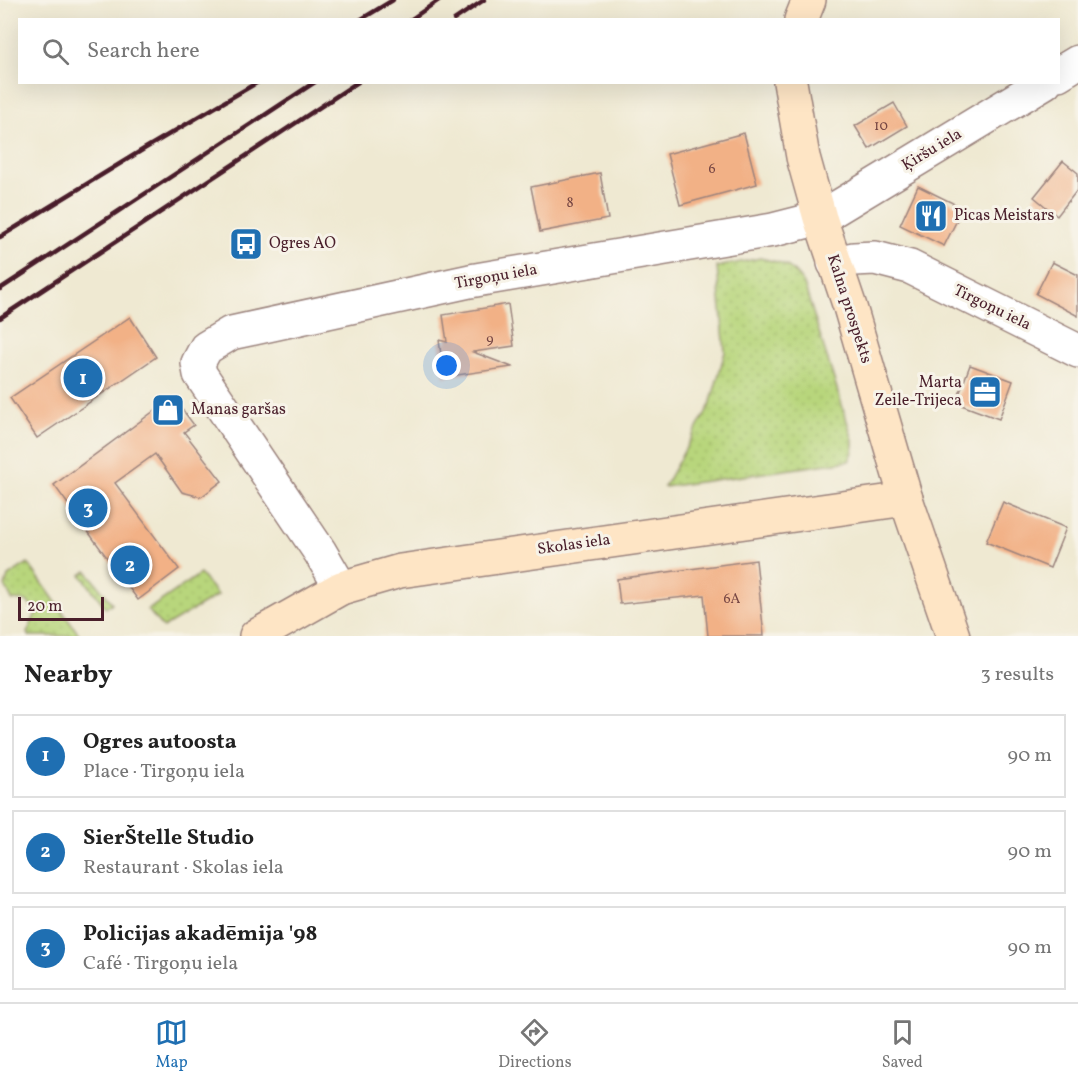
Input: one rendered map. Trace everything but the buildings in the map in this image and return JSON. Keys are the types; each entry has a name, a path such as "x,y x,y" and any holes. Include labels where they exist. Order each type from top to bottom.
{"main road":[{"path":"802,18 809,0"},
{"name":"Kalna prospekts","path":"790,84 803,158 820,218 850,307 906,499 953,636"},
{"name":"Skolas iela","path":"256,636 341,588 400,571 906,499"}],"street":[{"path":"1060,73 1078,62"},
{"name":"Ķiršu iela","path":"820,218 1042,84"},
{"name":"Tirgoņu iela","path":"341,588 320,552 200,374 198,363 206,348 231,333 470,281 773,230 820,218"},
{"name":"Tirgoņu iela","path":"834,262 854,258 875,258 910,267 1078,351"}],"green space":[{"path":"760,258 786,265 804,284 853,440 853,452 849,461 664,487 710,405 725,352 717,267"},
{"path":"28,563 80,636 29,636 27,633 36,613 27,601 12,600 5,586 8,576"},
{"path":"87,571 112,603 106,608 81,575"},
{"path":"200,574 218,595 163,628 148,610"}],"railway":[{"path":"363,18 393,0"},
{"path":"413,18 439,0"},
{"path":"457,18 484,0"},
{"path":"0,237 255,84"},
{"path":"0,289 312,84"},
{"path":"0,318 355,84"}],"place":[{"name":"Picas Meistars","path":"931,216"},
{"name":"Ogres AO","path":"246,244"},
{"name":"Ogres autoosta","path":"83,378"},
{"name":"Marta Zeile-Trijeca","path":"985,392"},
{"name":"Manas garšas","path":"168,410"},
{"name":"Policijas akadēmija '98","path":"88,508"},
{"name":"SierŠtelle Studio","path":"130,565"}]}
